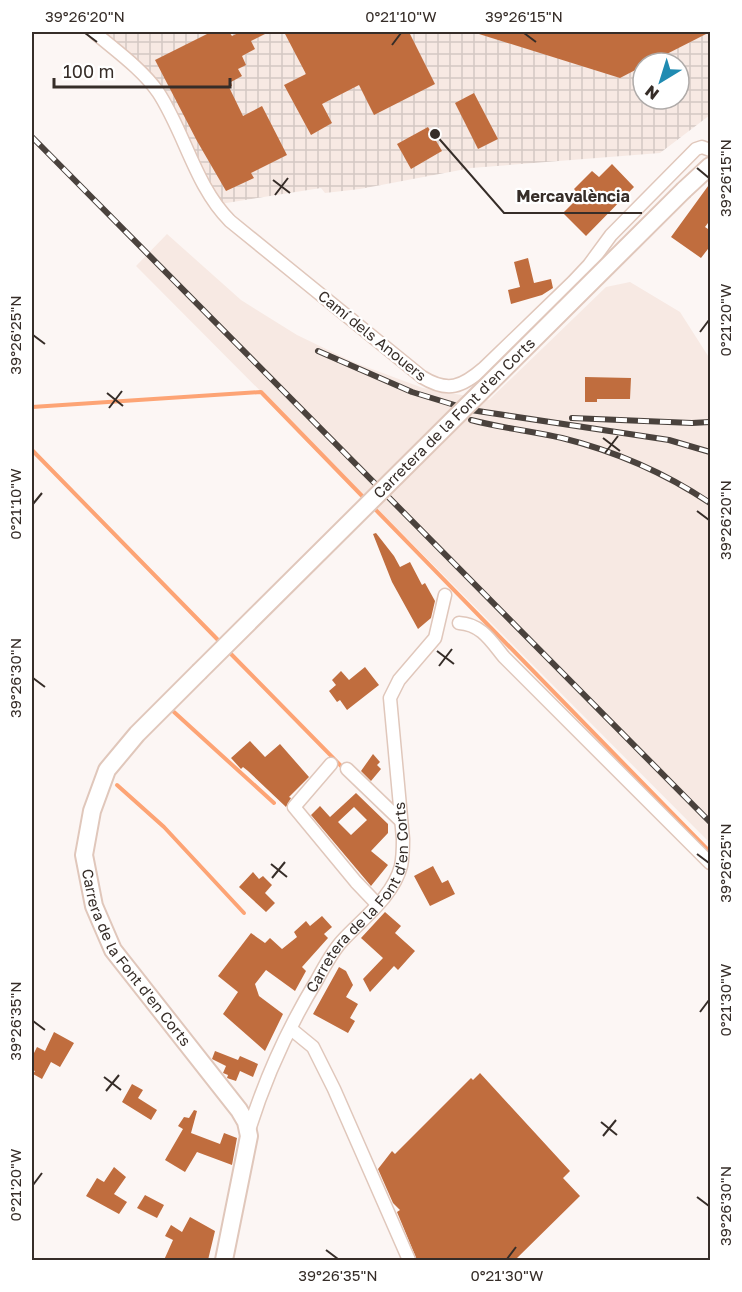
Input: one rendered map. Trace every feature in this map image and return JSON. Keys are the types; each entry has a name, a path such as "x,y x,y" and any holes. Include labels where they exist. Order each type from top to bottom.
{"street":[{"name":"Camí dels Anouers","path":"94,32 147,79 159,94 206,188 219,210 230,222 422,377 442,387 453,387 472,379 573,282 611,235 696,148 711,150"},
{"name":"Carretera de la Font d'en Corts","path":"199,672 684,190 711,166"},
{"name":"Carretera de la Font d'en Corts","path":"249,1130 260,1098 291,1029 315,983 340,944 394,882 401,866 403,839 390,698 399,681 435,638 445,595"},
{"path":"459,623 469,624 483,632 504,657 711,863"},
{"name":"Carrera de la Font d'en Corts","path":"199,672 136,734 107,770 92,811 84,855 94,906 113,950 239,1110 249,1130"},
{"path":"332,764 294,807 377,904"},
{"path":"347,769 400,820"},
{"path":"291,1029 313,1047 334,1089 409,1260"},
{"path":"224,1260 243,1172 249,1130"}],"shaded area":[{"path":"102,32 710,32 710,115 660,153 471,168 360,189 325,193 321,188 220,204 163,87"},
{"path":"167,234 241,300 297,335 353,362 423,388 489,400 606,287 630,282 680,312 710,359 710,843 136,266"}],"building":[{"path":"211,32 229,32 232,36 240,32 269,32 251,41 255,49 242,56 246,65 238,69 242,76 231,82 232,86 229,87 243,116 262,106 287,155 251,173 254,178 226,191 155,60"},
{"path":"284,32 409,32 435,84 374,115 359,85 322,104 332,123 311,135 284,85 306,74"},
{"path":"480,32 710,32 673,51 631,51 631,72 620,78 479,34"},
{"path":"474,93 498,139 478,149 455,103"},
{"path":"428,127 442,151 411,169 397,144"},
{"path":"612,164 634,187 586,236 563,213 580,196 574,189 592,171 599,177"},
{"path":"711,182 711,219 705,227 711,231 711,245 701,258 671,237"},
{"path":"528,258 534,283 551,279 553,288 542,295 511,304 508,290 520,287 514,262"},
{"path":"585,377 631,378 630,399 597,399 597,402 585,402"},
{"path":"376,533 400,567 410,562 422,585 425,583 435,601 431,618 418,629 392,582 373,534"},
{"path":"365,667 379,685 347,710 329,691 336,685 332,680 341,671 349,680"},
{"path":"250,741 265,757 280,744 309,777 289,797 291,798 286,807 231,758"},
{"path":"373,754 380,762 377,765 381,769 371,781 361,771"},
{"path":"356,793 388,824 388,833 371,851 388,865 371,886 311,815 320,806 330,817","holes":["354,807 367,820 351,835 338,822"]},
{"path":"433,866 442,883 448,880 455,894 430,906 414,876"},
{"path":"253,872 259,879 263,876 272,885 265,893 275,903 266,912 239,887"},
{"path":"385,912 401,926 395,933 415,951 398,970 394,966 370,992 363,979 383,958 361,938"},
{"path":"322,916 332,927 324,934 328,938 302,967 306,971 295,991 266,970 255,984 259,996 283,1014 265,1051 223,1014 238,992 218,976 251,933 265,943 270,938 282,949 297,937 294,932 306,921 310,926"},
{"path":"339,967 346,971 353,985 346,997 358,1004 350,1018 355,1021 348,1033 313,1014"},
{"path":"54,1032 74,1043 60,1067 51,1062 42,1079 33,1074 35,1071 32,1070 32,1057 37,1047 45,1051"},
{"path":"215,1051 238,1060 240,1056 258,1064 253,1077 240,1071 236,1081 227,1078 228,1075 223,1073 226,1066 212,1059"},
{"path":"480,1073 570,1171 563,1178 580,1196 515,1260 417,1260 397,1212 400,1210 393,1203 378,1169 392,1151 395,1154 471,1078 473,1080"},
{"path":"132,1084 143,1090 138,1098 157,1110 151,1120 122,1102"},
{"path":"194,1110 197,1111 191,1133 220,1144 224,1133 237,1138 232,1165 197,1152 185,1172 165,1160 183,1129 178,1126 184,1117 189,1118"},
{"path":"114,1167 126,1177 114,1194 127,1202 119,1214 86,1196 97,1178 104,1182"},
{"path":"145,1195 164,1205 157,1218 137,1208"},
{"path":"190,1217 215,1231 208,1260 164,1260 173,1240 165,1236 171,1225 182,1232"}],"waterway":[{"path":"32,407 261,392 366,500"},
{"path":"32,450 219,641"},
{"path":"371,505 710,852"},
{"path":"230,653 345,770"},
{"path":"174,712 274,803"},
{"path":"117,785 164,827 244,913"}],"railway":[{"path":"32,137 710,822"},
{"path":"318,351 412,392 471,410 669,440 710,452"},
{"path":"572,418 710,422"},
{"path":"471,420 562,438 601,449 657,473 710,503"}],"place":[{"name":"Mercavalència","path":"435,134"}]}
